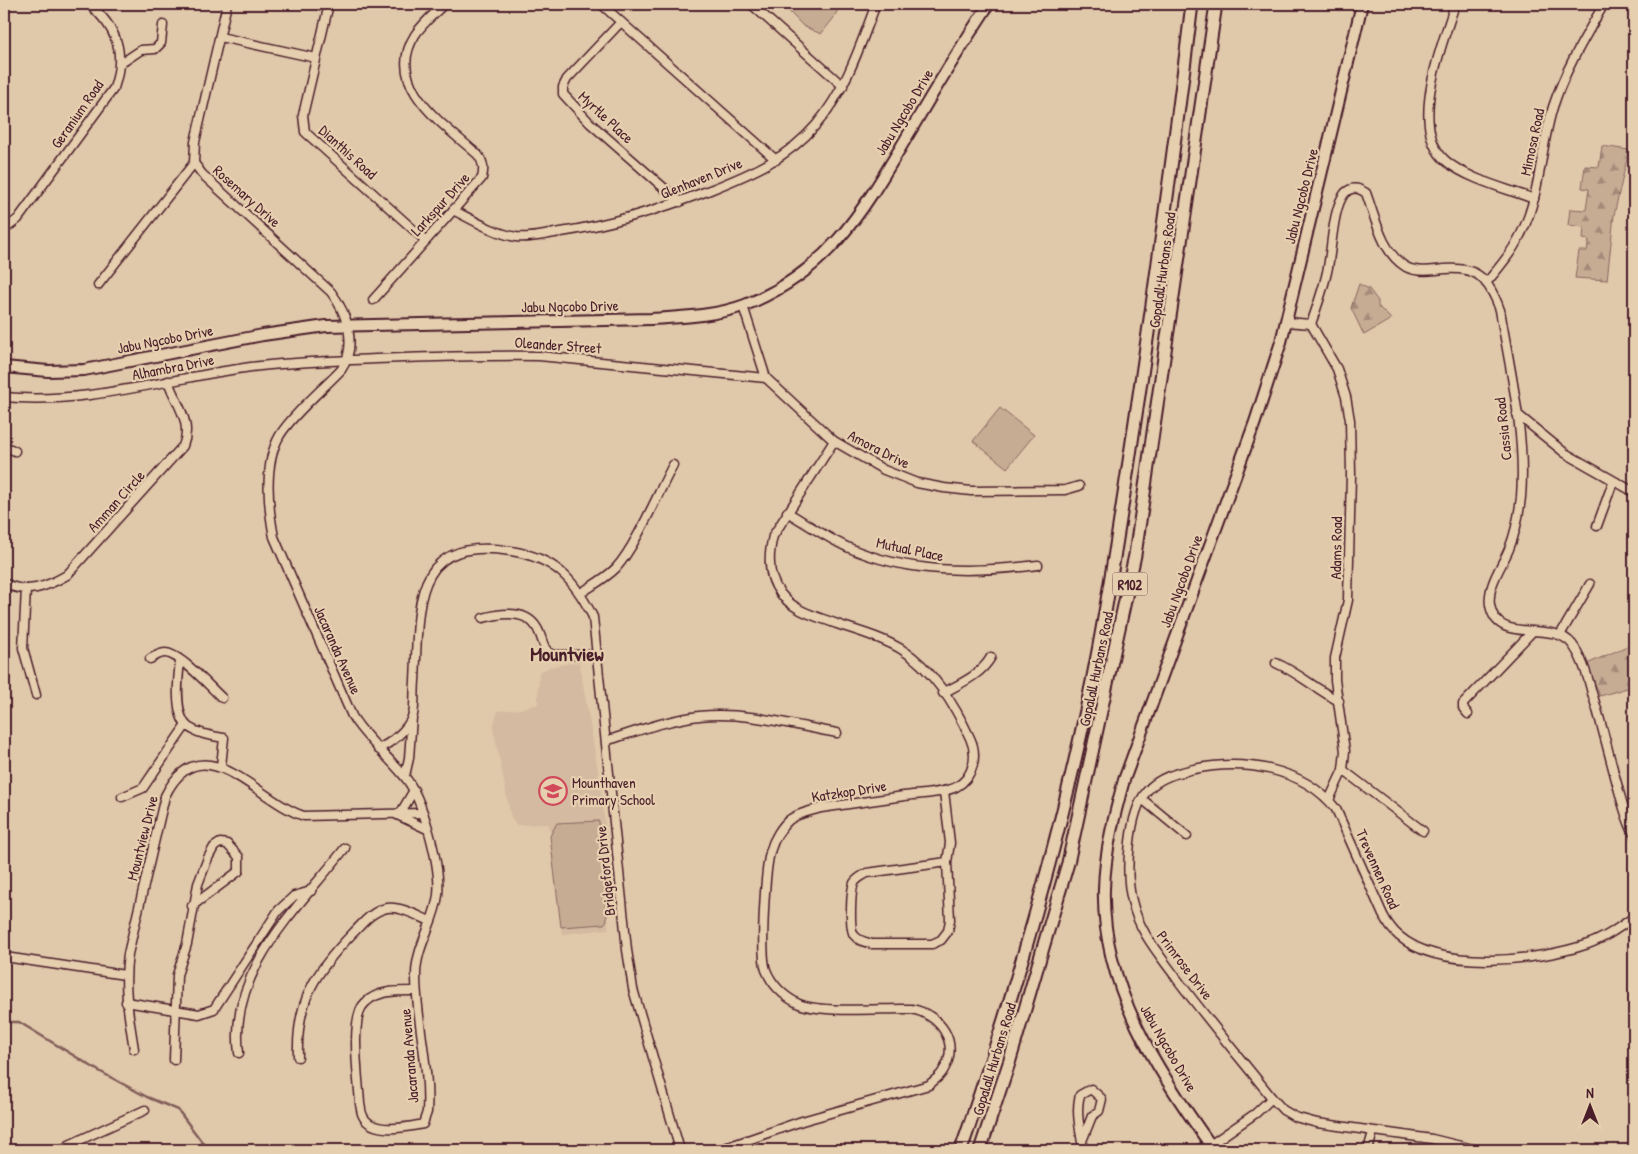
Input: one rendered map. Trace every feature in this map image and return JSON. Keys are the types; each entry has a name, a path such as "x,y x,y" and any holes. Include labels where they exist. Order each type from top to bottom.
{"main road":[{"name":"Jabu Ngcobo Drive","path":"4,367 48,372 84,370 263,335 347,325 651,319 692,316 743,306 770,294 796,278 819,260 845,234 868,201 988,4"},
{"name":"Gopalall Hurbans Road","path":"961,1150 989,1070 1050,856 1098,653 1116,548 1149,323 1192,4"},
{"name":"Gopalall Hurbans Road","path":"980,1150 1010,1060 1068,863 1126,604 1137,546 1216,4"},
{"name":"Jabu Ngcobo Drive","path":"1212,1148 1134,1022 1118,979 1107,935 1104,890 1106,856 1114,814 1124,780 1255,422 1286,322 1362,4"}],"street":[{"name":"Geranium Road","path":"4,230 18,219 114,88 120,57 112,29 102,15 89,4"},
{"name":"Rosemary Drive","path":"227,4 195,142 194,164 202,174 331,292 341,305 347,325"},
{"name":"Dianthis Road","path":"329,4 303,115 305,132 426,240"},
{"name":"Larkspur Drive","path":"373,300 482,178 484,170 483,162 427,109 414,94 408,77 406,62 408,51 416,34 444,4"},
{"path":"601,4 776,160"},
{"path":"751,4 843,86"},
{"name":"Glenhaven Drive","path":"453,210 504,234 518,237 594,227 635,218 759,170 776,160 815,126 843,86 876,4"},
{"path":"1455,4 1434,71 1428,104 1429,121 1434,143 1442,156 1455,167 1534,200"},
{"name":"Mimosa Road","path":"1486,283 1517,243 1534,200 1544,146 1556,98 1572,60 1604,4"},
{"name":"Myrtle Place","path":"621,22 567,79 563,87 563,94 590,123 680,202"},
{"path":"120,64 141,50 156,49 161,43 163,26"},
{"path":"220,37 316,58"},
{"path":"98,285 194,164"},
{"name":"Cassia Road","path":"1311,324 1328,270 1338,208 1347,191 1353,189 1360,189 1366,193 1385,240 1398,260 1407,268 1426,271 1462,267 1470,270 1486,283 1494,294 1500,310 1517,414 1521,497 1514,534 1491,590 1490,604 1494,616 1504,626 1517,631 1560,635"},
{"name":"Amora Drive","path":"743,306 766,378 834,441 884,470 917,484 971,491 1065,490 1079,486"},
{"path":"1286,322 1311,324"},
{"name":"Adams Road","path":"1311,324 1337,369 1346,397 1350,420 1351,475 1348,600 1335,658 1335,680 1345,751 1343,770 1329,800"},
{"path":"347,325 350,348 348,360"},
{"name":"Oleander Street","path":"348,360 501,355 539,356 766,378"},
{"name":"Alhambra Drive","path":"4,396 85,396 280,364 348,360"},
{"name":"Jacaranda Avenue","path":"348,360 281,434 270,464 270,515 274,537 352,716 363,733 405,776 414,790 436,862 439,884 435,909 419,953 416,972 416,990 427,1088 427,1112 423,1124 404,1128 378,1127 370,1124 363,1116 360,1104 356,1027 358,1014 363,1004 374,996 388,992 416,990"},
{"name":"Amman Circle","path":"4,583 26,589 50,585 67,575 183,446 187,436 187,422 176,402 168,381"},
{"path":"1517,414 1565,453 1613,482 1634,492"},
{"name":"Katzkop Drive","path":"719,1150 802,1121 929,1085 943,1072 949,1047 946,1034 937,1019 925,1012 911,1009 820,1008 800,1004 776,986 767,971 762,953 771,849 778,833 789,820 802,812 821,808 944,791 966,779 974,759 974,749 970,737 944,693 920,662 900,648 797,610 780,594 770,572 769,552 773,536 834,441"},
{"path":"4,446 15,451"},
{"path":"581,593 605,578 617,566 633,541 673,465"},
{"path":"1597,526 1613,482"},
{"name":"Mutual Place","path":"787,512 846,546 868,555 918,567 978,571 1038,565"},
{"name":"Bridgeford Drive","path":"405,776 409,758 419,613 423,586 430,574 442,561 457,552 474,549 496,549 529,554 561,571 581,593 593,617 627,950 633,989 680,1150"},
{"path":"1590,584 1560,635 1572,644 1588,678 1624,810 1634,834"},
{"path":"26,589 24,648 36,695"},
{"path":"483,618 495,614 521,615 536,627 544,649 552,655 597,655"},
{"path":"1468,714 1463,708 1464,704 1532,632"},
{"path":"150,659 166,653 180,661 222,698"},
{"path":"944,693 978,674 991,657"},
{"path":"180,661 178,702 186,725 197,732 224,738 221,766 239,776 288,811 304,816 422,813"},
{"path":"1276,663 1288,668 1322,693 1339,701"},
{"path":"378,749 388,744 400,733 412,715"},
{"path":"606,741 662,723 701,716 747,716 837,733"},
{"path":"122,797 143,788 186,725"},
{"name":"Trevennen Road","path":"1133,827 1142,799 1156,783 1174,774 1227,764 1269,769 1292,776 1329,800 1336,809 1383,915 1400,937 1423,950 1472,960 1532,958 1589,944 1605,937 1634,917"},
{"name":"Mountview Drive","path":"134,1049 126,1002 125,975 128,954 165,796 172,782 189,768 205,765 221,766"},
{"path":"1343,770 1423,830"},
{"path":"397,814 414,790"},
{"path":"944,791 950,843 948,862 950,920 948,931 941,940 932,944 872,944 862,942 854,935 852,925 853,884 858,878 867,873 948,862"},
{"path":"1142,799 1187,836"},
{"path":"397,814 427,829"},
{"name":"Primrose Drive","path":"1133,827 1128,871 1131,900 1138,924 1188,994 1283,1110 1295,1117 1373,1132 1432,1139 1477,1150"},
{"path":"174,1060 177,975 187,944 192,906 208,858 214,847 220,843 227,844 239,857 239,871 192,906"},
{"path":"240,1053 238,1026 240,1010 253,970 286,920 346,848"},
{"path":"126,1002 199,1014 214,1009 278,911 294,896 311,891"},
{"path":"298,1057 298,1033 305,1001 316,977 330,957 370,917 382,910 396,908 430,921"},
{"path":"5,957 125,975"},
{"path":"1082,1141 1092,1116 1101,1106 1102,1099 1091,1089 1080,1095 1078,1103 1082,1141 1083,1150"},
{"path":"1199,1150 1212,1148 1272,1098"},
{"path":"63,1150 69,1145 145,1110"},
{"path":"1368,1150 1373,1132"}],"shaded area":[{"name":"Mounthaven Primary School","path":"579,662 597,765 607,839 608,929 562,934 549,824 517,825 511,817 493,727 498,711 520,709 538,704 539,672 550,667"}],"green space":[{"path":"782,4 841,4 833,19 821,34 803,26"},
{"path":"1602,146 1629,150 1614,215 1607,280 1575,278 1579,251 1587,251 1589,240 1583,239 1584,227 1568,225 1570,209 1586,210 1589,189 1582,188 1585,166 1599,167"},
{"path":"1359,284 1369,289 1378,301 1378,306 1391,319 1364,335 1351,308"},
{"path":"1000,408 1034,435 1007,468 973,441"},
{"path":"1634,643 1634,686 1600,696 1587,664"},
{"path":"599,821 607,920 604,924 561,927 550,836 557,823"}],"waterway":[{"path":"4,1022 19,1022 99,1071 147,1097 178,1110 208,1150"}],"place":[{"name":"Mounthaven Primary School","path":"553,791"}],"district":[{"name":"Mountview","path":"567,653"}]}
